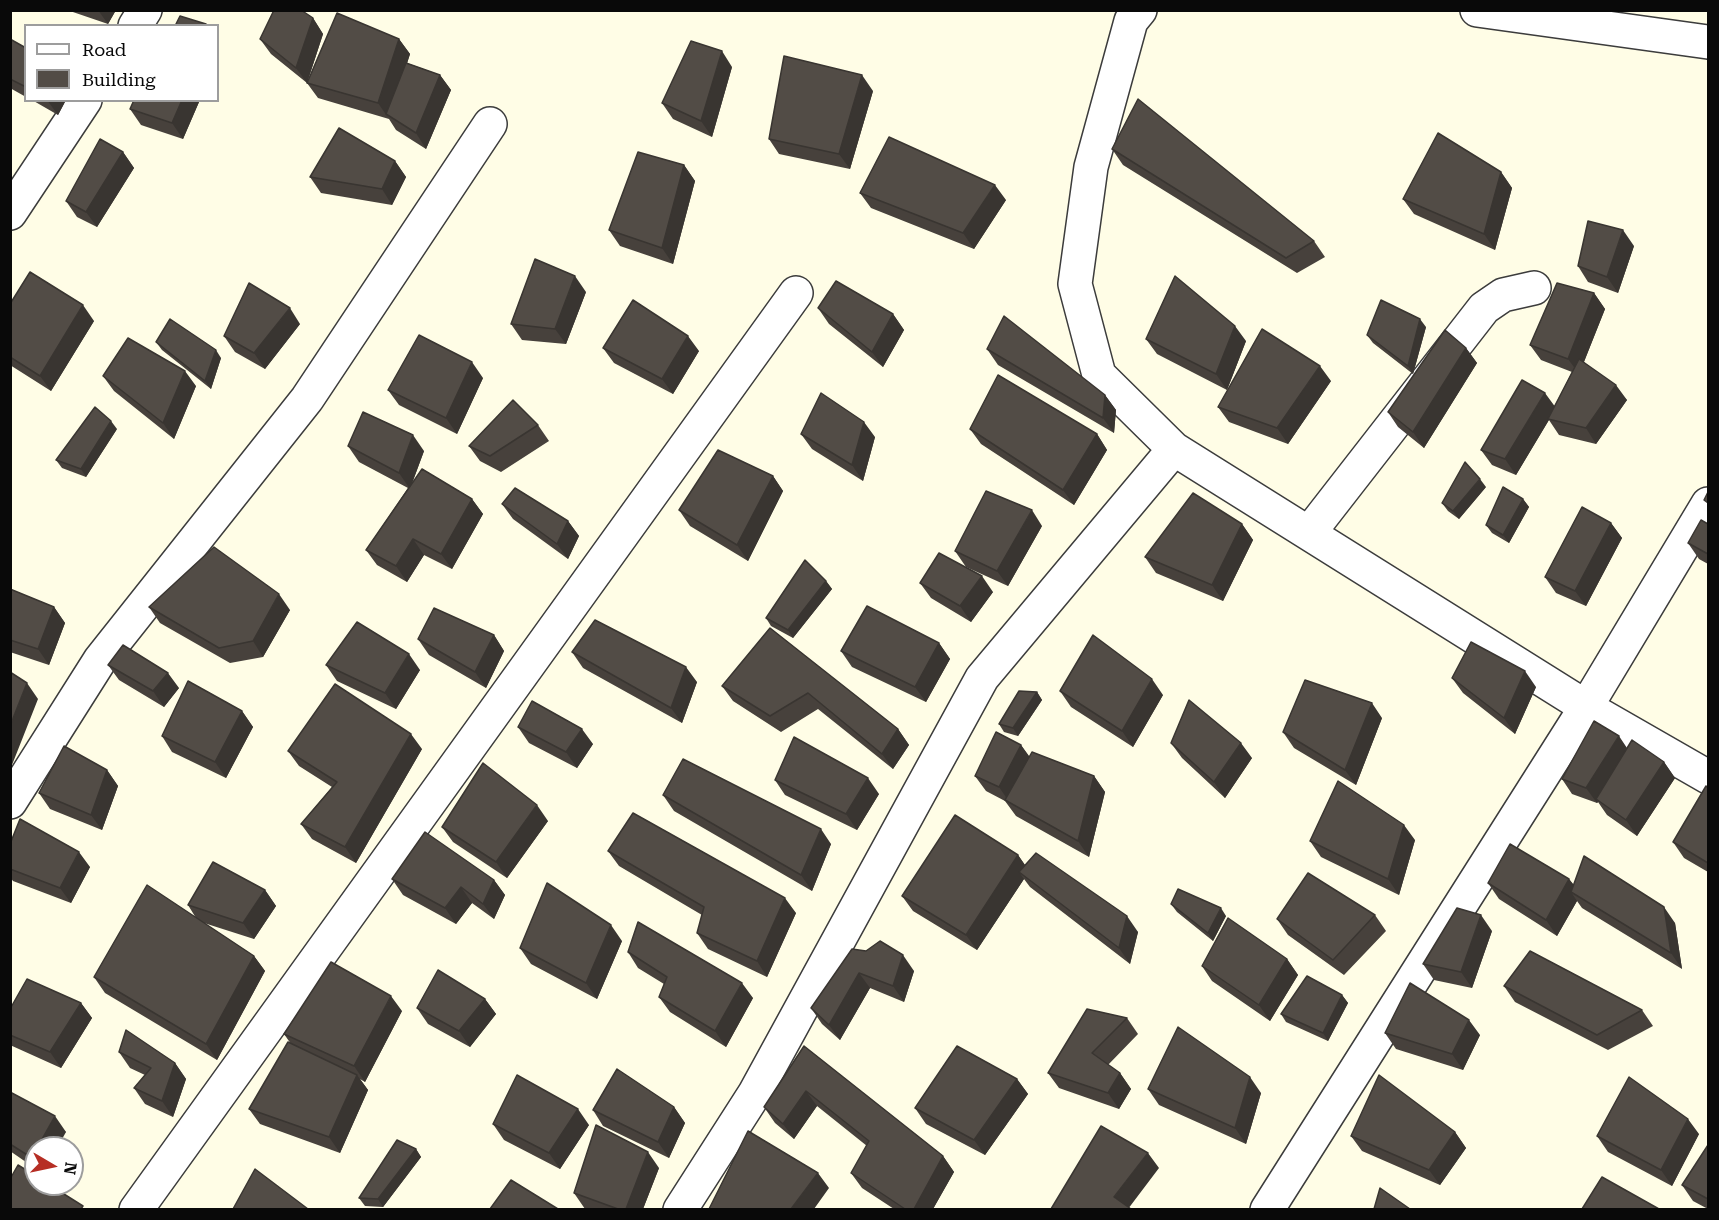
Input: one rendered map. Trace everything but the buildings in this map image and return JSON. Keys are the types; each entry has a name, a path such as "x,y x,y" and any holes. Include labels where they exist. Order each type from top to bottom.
{"street":[{"path":"136,24 145,10"},
{"path":"1477,10 1708,42"},
{"path":"1136,16 1091,167 1075,284 1099,375 1174,448 1586,707 1708,777"},
{"path":"10,213 84,102"},
{"path":"10,802 100,660 307,399 490,124"},
{"path":"1308,534 1484,308 1503,295 1534,288"},
{"path":"136,1209 796,293"},
{"path":"680,1209 755,1093 982,678 1174,448"},
{"path":"1267,1209 1586,707 1708,504"}]}
